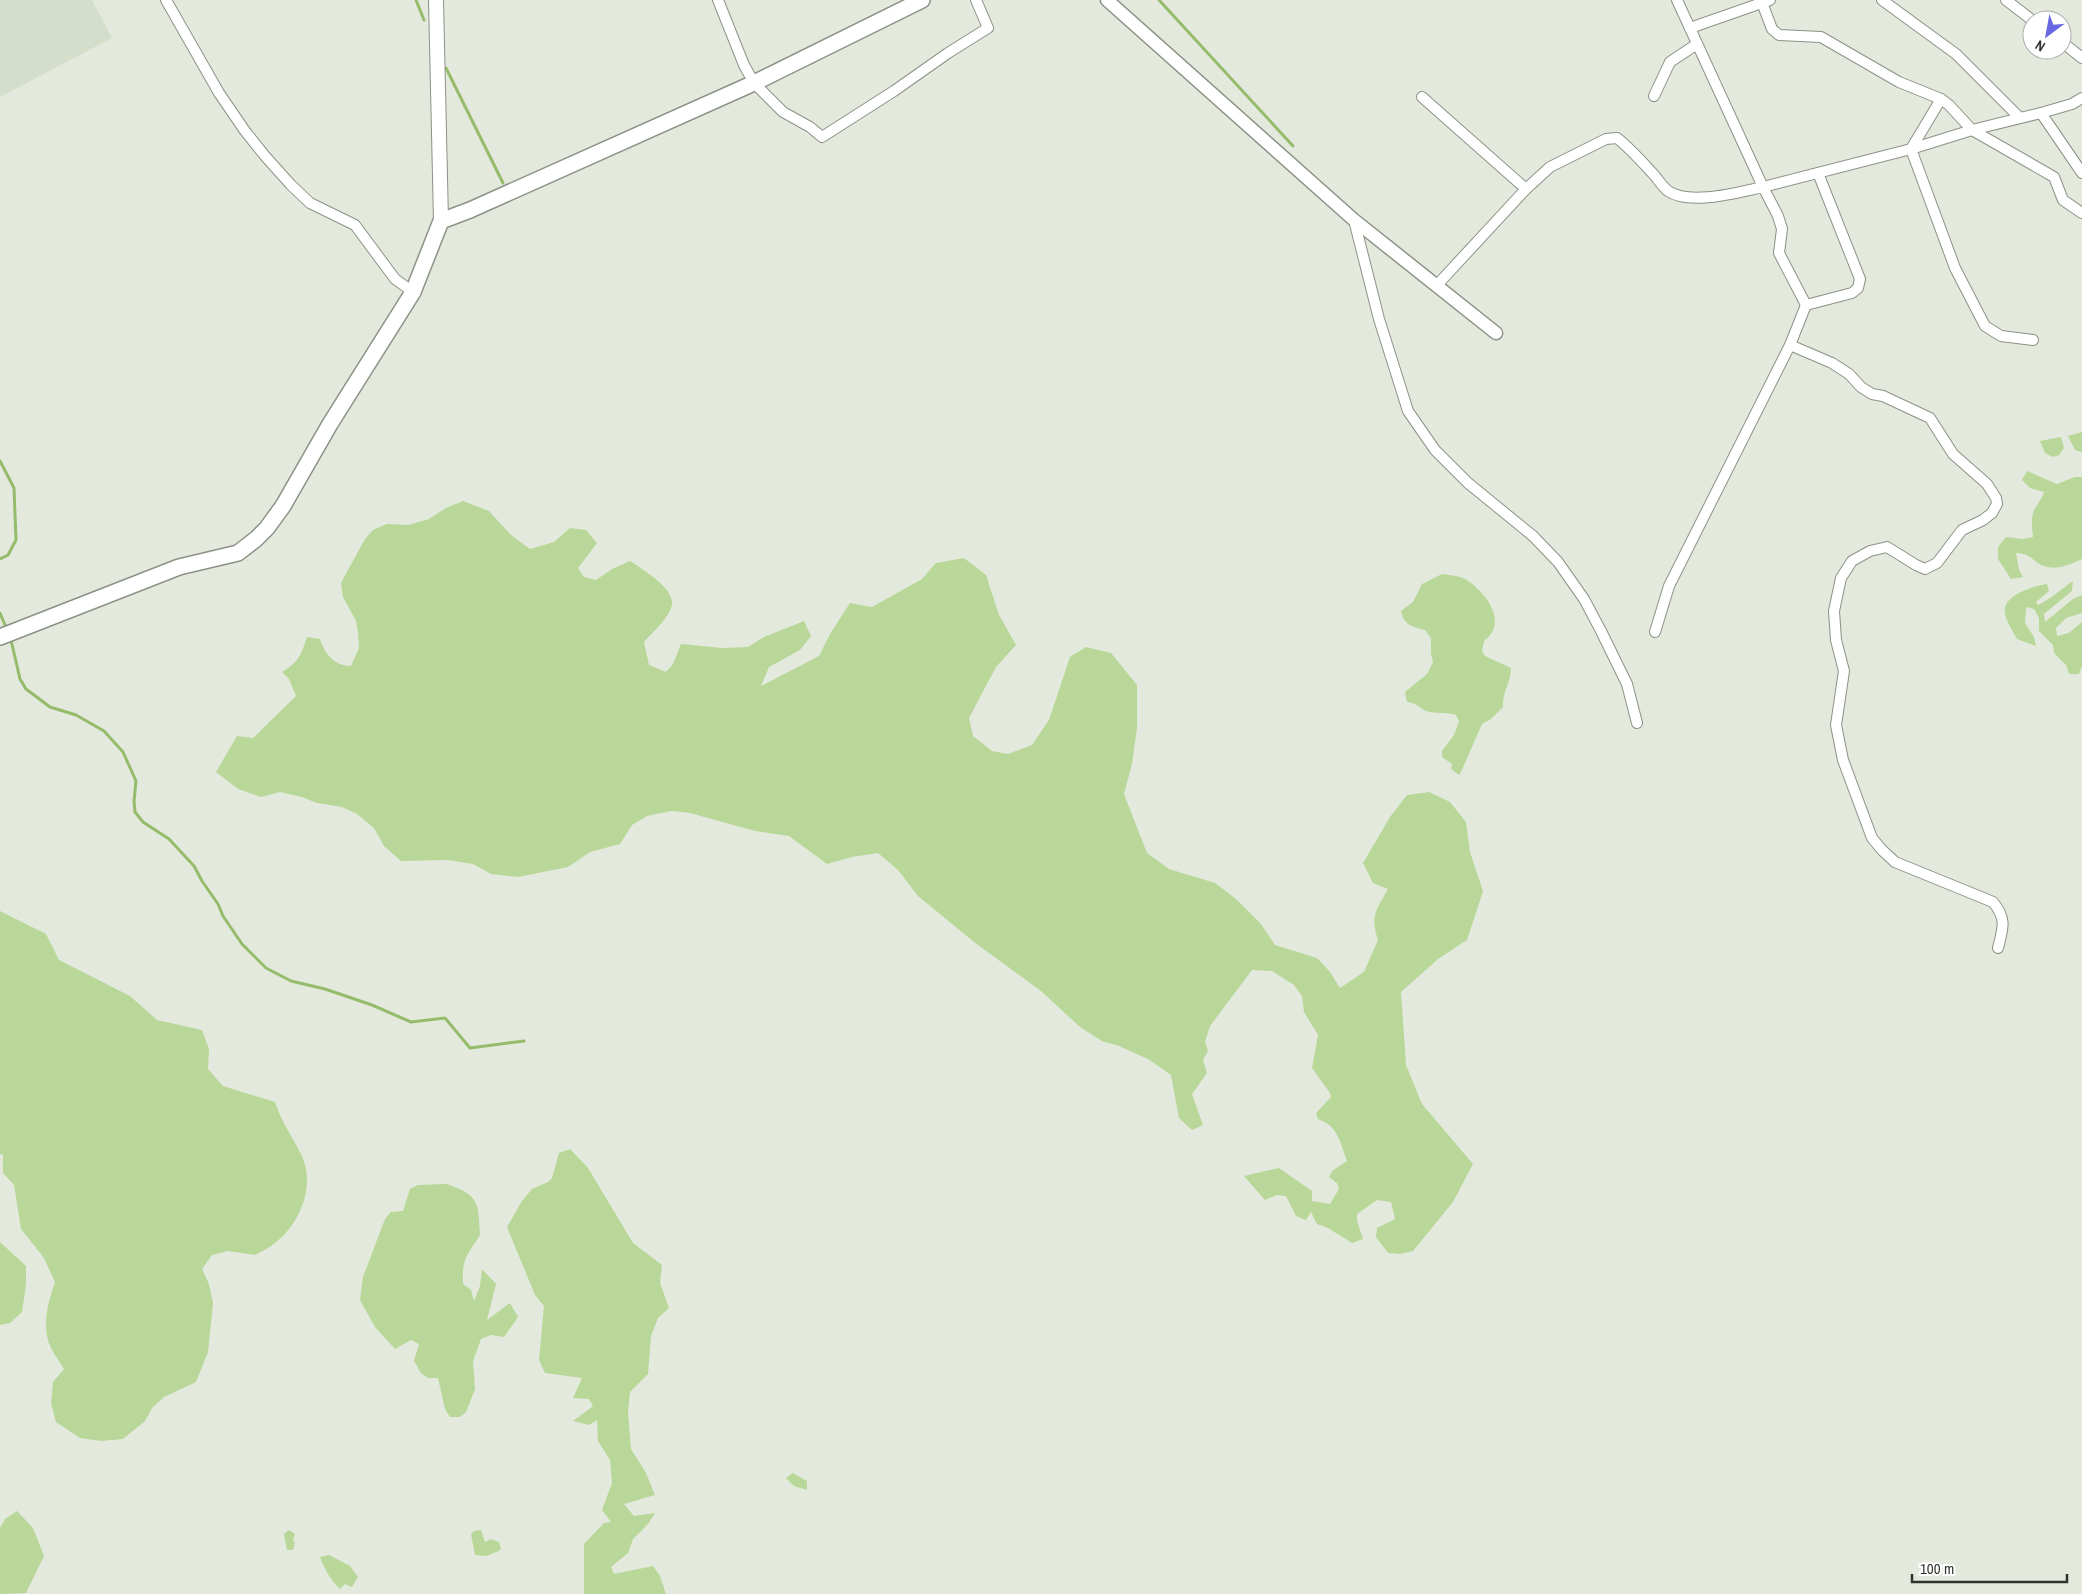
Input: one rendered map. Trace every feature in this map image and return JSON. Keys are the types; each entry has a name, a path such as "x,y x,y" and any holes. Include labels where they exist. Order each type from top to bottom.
{"main road":[{"path":"0,637 179,567 238,553 256,540 283,506 330,424 413,292 441,221 436,0"},
{"path":"441,221 470,210 754,83 922,0"}],"street":[{"path":"166,0 219,93 244,131 291,185 310,203 355,225 395,279 413,292"},
{"path":"718,0 744,65 754,83 783,112 798,119 822,137 988,28 976,0"},
{"path":"1107,0 1354,220 1496,333"},
{"path":"1655,632 1669,586 1790,345 1806,305 1779,253 1782,229 1778,216 1677,0"},
{"path":"1882,0 1956,54 2020,118"},
{"path":"2006,0 2022,12"},
{"path":"1690,28 1765,1 1772,29 1779,35 1821,37 1899,82 1941,99 1972,130 2054,177 2063,200 2082,213"},
{"path":"1654,96 1670,62 1697,44"},
{"path":"2072,50 2082,58"},
{"path":"1422,97 1526,189"},
{"path":"1437,285 1526,189 1550,167 1606,139 1617,138 1630,148 1668,191 1690,196 1718,196 1763,187 1911,150 1972,130 2072,104 2082,98"},
{"path":"1911,150 1941,99"},
{"path":"2041,113 2082,173"},
{"path":"1911,150 1955,268 1984,326 2001,336 2033,340"},
{"path":"1806,305 1852,293 1858,288 1860,279 1818,173"},
{"path":"1354,220 1379,319 1408,411 1435,450 1468,483 1532,536 1558,562 1584,599 1601,631 1627,684 1637,723"},
{"path":"1790,345 1832,363 1849,374 1861,387 1872,394 1883,396 1930,418 1953,454 1988,484 1996,498 1997,504 1992,513 1983,520 1962,530 1937,563 1926,569 1916,566 1887,547 1870,551 1852,561 1841,578 1834,611 1836,640 1844,671 1836,725 1843,760 1872,838 1896,862 1993,902 2001,911 2003,928 1998,948"}],"shaded area":[{"path":"0,0 92,0 112,38 0,97"}],"green space":[{"path":"2082,432 2082,452 2075,450 2068,436"},
{"path":"2061,437 2064,448 2059,455 2053,457 2045,453 2040,441"},
{"path":"2027,471 2057,484 2075,477 2082,477 2082,559 2053,568 2040,564 2029,556 2016,553 2019,570 2023,577 2011,579 1998,559 1998,547 2006,537 2022,539 2033,537 2033,514 2044,492 2030,488 2022,480"},
{"path":"463,501 489,511 511,535 530,549 554,542 570,528 586,530 597,543 578,568 584,577 596,580 612,569 630,561 656,579 668,592 672,604 665,619 644,642 649,665 666,672 673,664 681,644 722,648 748,647 764,637 804,621 811,636 800,650 769,667 761,686 819,656 830,634 850,603 872,607 922,579 936,563 964,558 986,575 999,615 1016,645 996,667 969,718 973,736 992,751 1008,754 1032,745 1049,720 1070,657 1086,647 1111,653 1137,685 1137,728 1132,764 1124,794 1147,853 1169,869 1215,883 1236,899 1261,924 1275,945 1317,958 1330,972 1340,988 1364,972 1378,940 1374,925 1375,913 1388,889 1373,883 1363,863 1390,817 1407,795 1429,792 1450,802 1466,822 1470,852 1483,891 1467,940 1438,959 1401,992 1406,1065 1422,1104 1473,1164 1453,1202 1413,1251 1399,1254 1388,1253 1376,1237 1377,1228 1395,1219 1391,1202 1377,1200 1357,1214 1357,1221 1363,1239 1352,1243 1328,1228 1317,1224 1311,1212 1306,1220 1296,1216 1286,1196 1277,1195 1265,1200 1244,1176 1279,1168 1312,1191 1312,1201 1330,1204 1339,1189 1337,1183 1329,1177 1332,1171 1347,1161 1334,1130 1318,1119 1316,1113 1331,1097 1312,1068 1318,1035 1304,1012 1302,996 1294,985 1272,971 1252,970 1210,1026 1205,1042 1208,1051 1203,1060 1207,1073 1192,1094 1203,1125 1192,1130 1179,1118 1171,1075 1148,1059 1119,1046 1102,1041 1080,1027 1041,991 974,942 918,896 898,870 878,853 852,857 827,864 789,836 755,831 690,813 671,811 647,816 632,825 620,844 590,852 568,867 518,877 491,874 473,864 448,860 401,861 384,846 374,828 357,814 342,807 317,803 280,792 261,797 238,789 216,772 237,736 253,738 296,696 289,679 282,672 299,658 307,637 320,639 331,658 340,664 351,666 359,648 358,632 356,621 343,597 341,583 365,539 373,530 387,524 408,525 429,519 446,508"},
{"path":"1442,574 1465,579 1487,599 1495,616 1495,625 1484,641 1482,651 1485,656 1511,668 1503,707 1491,719 1482,724 1459,775 1451,769 1452,764 1442,757 1442,751 1454,735 1459,721 1456,715 1433,713 1424,710 1407,702 1405,692 1427,674 1433,662 1431,638 1425,630 1406,622 1401,611 1413,602 1422,584"},
{"path":"2073,581 2072,591 2044,614 2045,622 2073,599 2082,595 2082,613 2066,618 2056,628 2057,636 2069,633 2082,622 2082,666 2079,674 2069,674 2066,665 2054,653 2053,645 2039,631 2039,618 2034,609 2026,607 2025,623 2034,637 2036,646 2017,639 2005,614 2005,607 2008,602 2027,589 2047,584 2049,591 2036,602 2038,605"},
{"path":"0,911 46,934 59,960 130,996 157,1020 202,1030 209,1049 208,1069 223,1086 275,1102 305,1166 307,1178 303,1202 299,1214 284,1235 273,1245 255,1255 228,1251 212,1255 202,1269 209,1284 213,1303 208,1352 196,1382 164,1397 152,1408 145,1421 123,1439 101,1441 80,1438 56,1422 51,1403 53,1382 64,1369 51,1348 46,1332 48,1307 55,1282 44,1258 21,1229 14,1185 3,1173 3,1155 0,1154"},
{"path":"570,1149 588,1168 633,1243 662,1265 660,1283 669,1308 658,1318 651,1336 648,1374 630,1392 628,1412 631,1449 646,1473 655,1495 624,1504 634,1516 655,1513 648,1524 633,1539 628,1553 611,1567 614,1574 653,1566 660,1576 666,1594 584,1594 584,1544 604,1523 611,1522 602,1510 612,1483 610,1460 598,1441 597,1420 589,1425 573,1421 593,1406 589,1399 573,1398 582,1378 545,1373 539,1360 544,1306 535,1295 507,1227 522,1201 532,1189 548,1182 552,1178 559,1153"},
{"path":"447,1184 466,1192 475,1202 479,1215 480,1235 465,1262 463,1284 471,1290 474,1301 480,1286 482,1269 496,1284 487,1320 510,1303 518,1317 504,1337 491,1335 481,1339 473,1361 475,1389 466,1412 460,1417 450,1417 445,1409 438,1378 428,1378 421,1373 414,1361 419,1344 411,1340 395,1349 375,1327 360,1300 363,1277 385,1219 391,1212 403,1211 410,1189 418,1185"},
{"path":"0,1242 26,1266 26,1284 22,1312 10,1323 0,1325"},
{"path":"793,1473 807,1481 807,1490 794,1486 786,1478"},
{"path":"17,1511 33,1528 44,1556 26,1593 0,1594 0,1528 5,1519"},
{"path":"289,1530 295,1534 293,1550 287,1550 284,1534"},
{"path":"481,1530 485,1542 491,1539 499,1542 501,1549 499,1551 486,1556 475,1555 471,1534 474,1531"},
{"path":"329,1555 350,1566 358,1577 352,1587 345,1584 340,1589 331,1578 320,1557"}],"waterway":[{"path":"416,0 424,20"},
{"path":"1159,0 1293,146"},
{"path":"446,68 503,183"},
{"path":"0,461 14,488 16,540 8,555 0,559"},
{"path":"0,613 5,625"},
{"path":"11,640 20,679 26,689 50,707 76,715 104,731 123,752 136,781 135,812 143,822 169,839 194,866 218,904 223,916 242,944 266,968 291,981 325,989 372,1005 411,1022 445,1018 470,1048 524,1041"}]}
